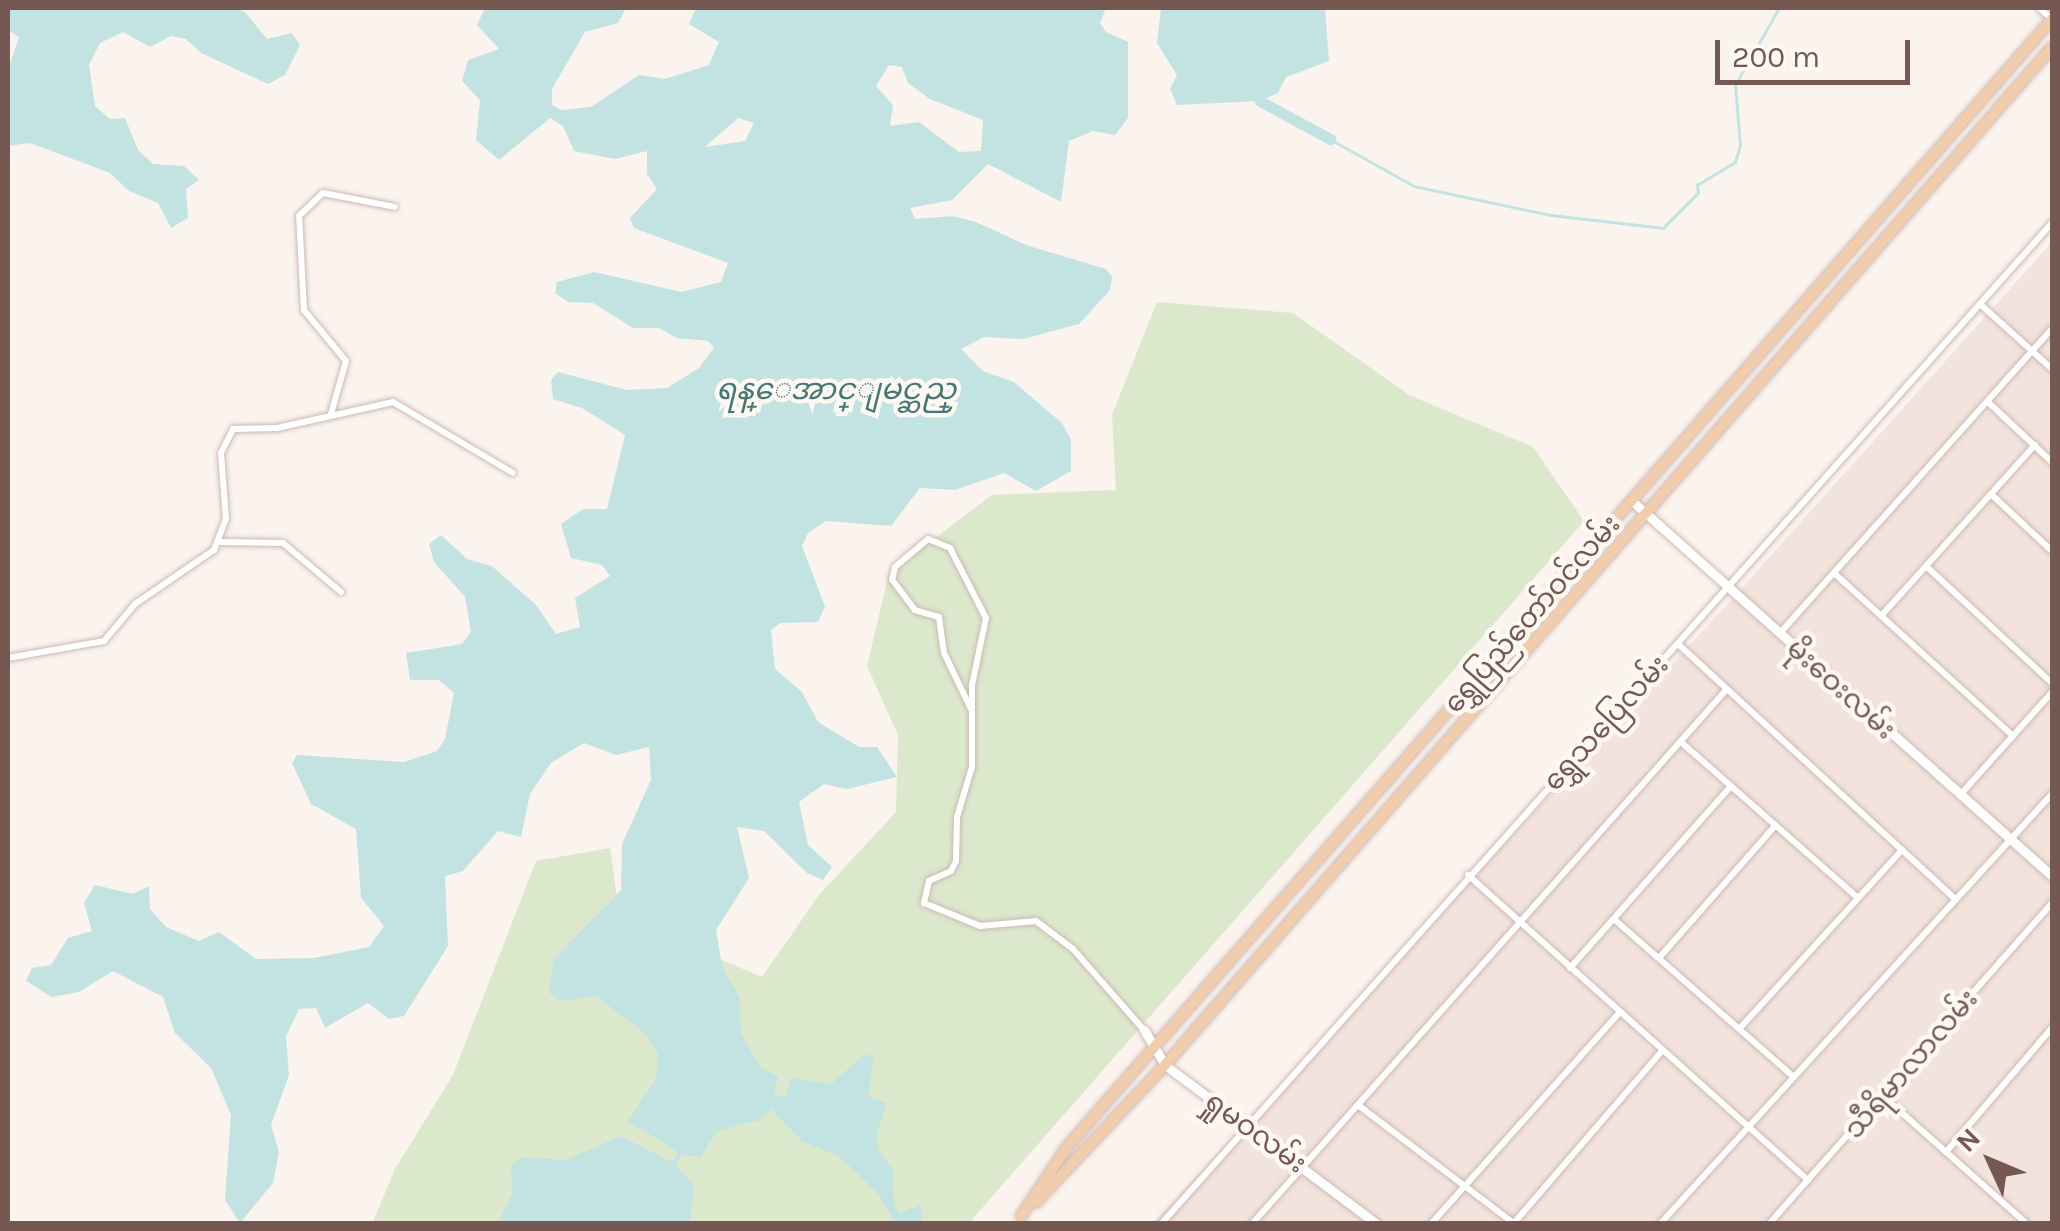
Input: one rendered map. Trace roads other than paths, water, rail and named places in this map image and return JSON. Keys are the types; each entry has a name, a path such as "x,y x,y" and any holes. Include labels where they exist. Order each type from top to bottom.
{"main road":[{"name":"ရွှေပြည်တော်ဝင်လမ်း","path":"1019,1220 1068,1146 2052,19"},
{"name":"ရွှေပြည်တော်ဝင်လမ်း","path":"1019,1220 1164,1065 2052,47"}],"street":[{"path":"2039,8 2052,19"},
{"path":"331,415 346,361 304,310 299,216 323,194 395,208"},
{"name":"ရွှေသပြေလမ်း","path":"1161,1224 2052,223"},
{"path":"1980,304 2052,370"},
{"path":"1779,634 2052,329"},
{"path":"220,542 226,519 221,453 233,429 278,428 393,402 440,436 512,473"},
{"path":"1988,402 2052,462"},
{"path":"1881,616 2035,446"},
{"path":"1991,494 2052,551"},
{"name":"မိုးဝေးလမ်း","path":"1630,500 2052,876"},
{"path":"971,709 944,653 938,617 916,610 892,580 895,567 928,538 945,542 984,608 971,709 972,767 957,817 956,861 951,871 929,881 924,903 980,926 1036,921 1073,950 1144,1030"},
{"path":"8,658 104,641 135,604 220,542 283,543 340,592"},
{"path":"1926,566 2052,683"},
{"path":"1834,573 2013,736"},
{"path":"1678,644 1955,899"},
{"path":"1252,1224 1727,689"},
{"path":"1960,794 2052,692"},
{"path":"1440,719 1454,731"},
{"path":"1680,742 1858,898"},
{"path":"1570,968 1730,787"},
{"path":"1660,1224 2052,794"},
{"path":"1659,958 1775,826"},
{"path":"1740,1028 1902,850"},
{"path":"1312,866 1326,879"},
{"path":"1468,875 1808,1180"},
{"name":"သီရိမာလာလမ်း","path":"1768,1224 2052,903"},
{"path":"1614,919 1794,1078"},
{"path":"1430,1224 1619,1014"},
{"path":"1946,1152 2052,1028"},
{"name":"ရှုမဝလမ်း","path":"1144,1030 1164,1065 1377,1224"},
{"path":"1358,1105 1515,1223 1662,1052"},
{"path":"1883,1096 2027,1224"}],"water":[{"path":"8,8 227,8 244,11 267,39 292,33 300,45 285,75 268,84 201,53 186,39 171,36 150,47 123,32 100,43 89,65 95,106 110,119 125,118 138,150 153,164 184,166 199,180 186,189 188,218 171,228 158,203 129,191 110,173 30,143 8,146 8,70 19,37 8,30"},
{"name":"ရန္ေအာင္ျမင္ဆည္","path":"485,8 626,8 618,23 585,32 552,89 552,105 561,110 591,107 639,75 665,79 709,65 719,42 689,24 696,8 1106,8 1100,23 1106,32 1128,42 1128,118 1115,135 1093,131 1069,141 1061,202 988,164 952,200 910,208 915,219 953,216 976,222 1026,245 1106,269 1112,277 1110,290 1079,324 1023,339 984,337 961,349 983,371 1014,382 1062,423 1071,440 1071,471 1036,491 1004,473 955,490 920,488 891,526 826,521 808,533 802,546 825,607 818,622 780,623 771,630 775,669 802,692 818,722 859,747 877,747 897,777 847,789 824,784 799,802 808,845 832,867 823,880 807,873 764,831 737,827 749,878 716,930 722,966 740,999 741,1033 760,1067 778,1077 774,1095 785,1097 792,1078 831,1084 865,1054 874,1058 868,1096 887,1103 877,1133 878,1149 893,1170 894,1205 900,1213 921,1205 922,1223 895,1223 880,1196 840,1157 802,1141 771,1109 760,1120 717,1131 701,1157 681,1155 676,1164 694,1185 690,1223 498,1223 512,1194 511,1168 520,1157 565,1160 621,1136 672,1162 678,1152 628,1121 656,1079 658,1053 647,1035 596,996 561,1001 548,992 554,959 621,890 622,844 651,780 649,747 616,755 584,743 551,763 530,794 521,837 498,831 463,871 445,876 448,946 404,1016 389,1019 368,1003 325,1028 316,1008 299,1009 286,1036 289,1075 271,1125 279,1152 273,1183 240,1223 225,1200 231,1115 211,1068 175,1033 163,997 113,971 79,992 52,997 26,981 32,968 51,965 68,938 92,931 84,903 95,885 133,894 149,886 150,909 166,927 199,941 219,932 256,959 314,958 369,947 384,926 361,898 356,829 311,804 292,763 297,755 404,762 437,751 445,739 454,693 439,680 410,680 406,653 462,644 471,632 465,597 434,562 429,544 441,535 467,559 492,566 536,605 556,634 580,627 575,598 610,576 602,565 571,558 561,524 583,509 607,509 625,435 582,408 553,399 551,380 558,372 627,390 667,388 699,368 714,348 708,341 677,338 659,328 633,328 593,303 568,302 555,293 557,282 594,272 682,292 721,282 728,263 634,228 630,218 657,189 647,174 647,151 615,159 574,151 563,126 550,118 499,160 476,140 480,100 462,81 468,60 499,49 477,25","holes":["889,65 902,67 908,83 930,99 983,120 981,151 959,152 919,122 890,126 893,105 876,86","738,118 754,123 745,141 705,147"]},
{"path":"1161,8 1325,8 1329,61 1286,77 1278,93 1260,101 1177,105 1170,89 1177,75 1157,43"}],"waterway":[{"path":"1330,139 1414,186 1551,215 1663,228 1698,193 1697,185 1735,162 1740,146 1735,85 1779,8"},
{"path":"1260,101 1330,139"}]}
